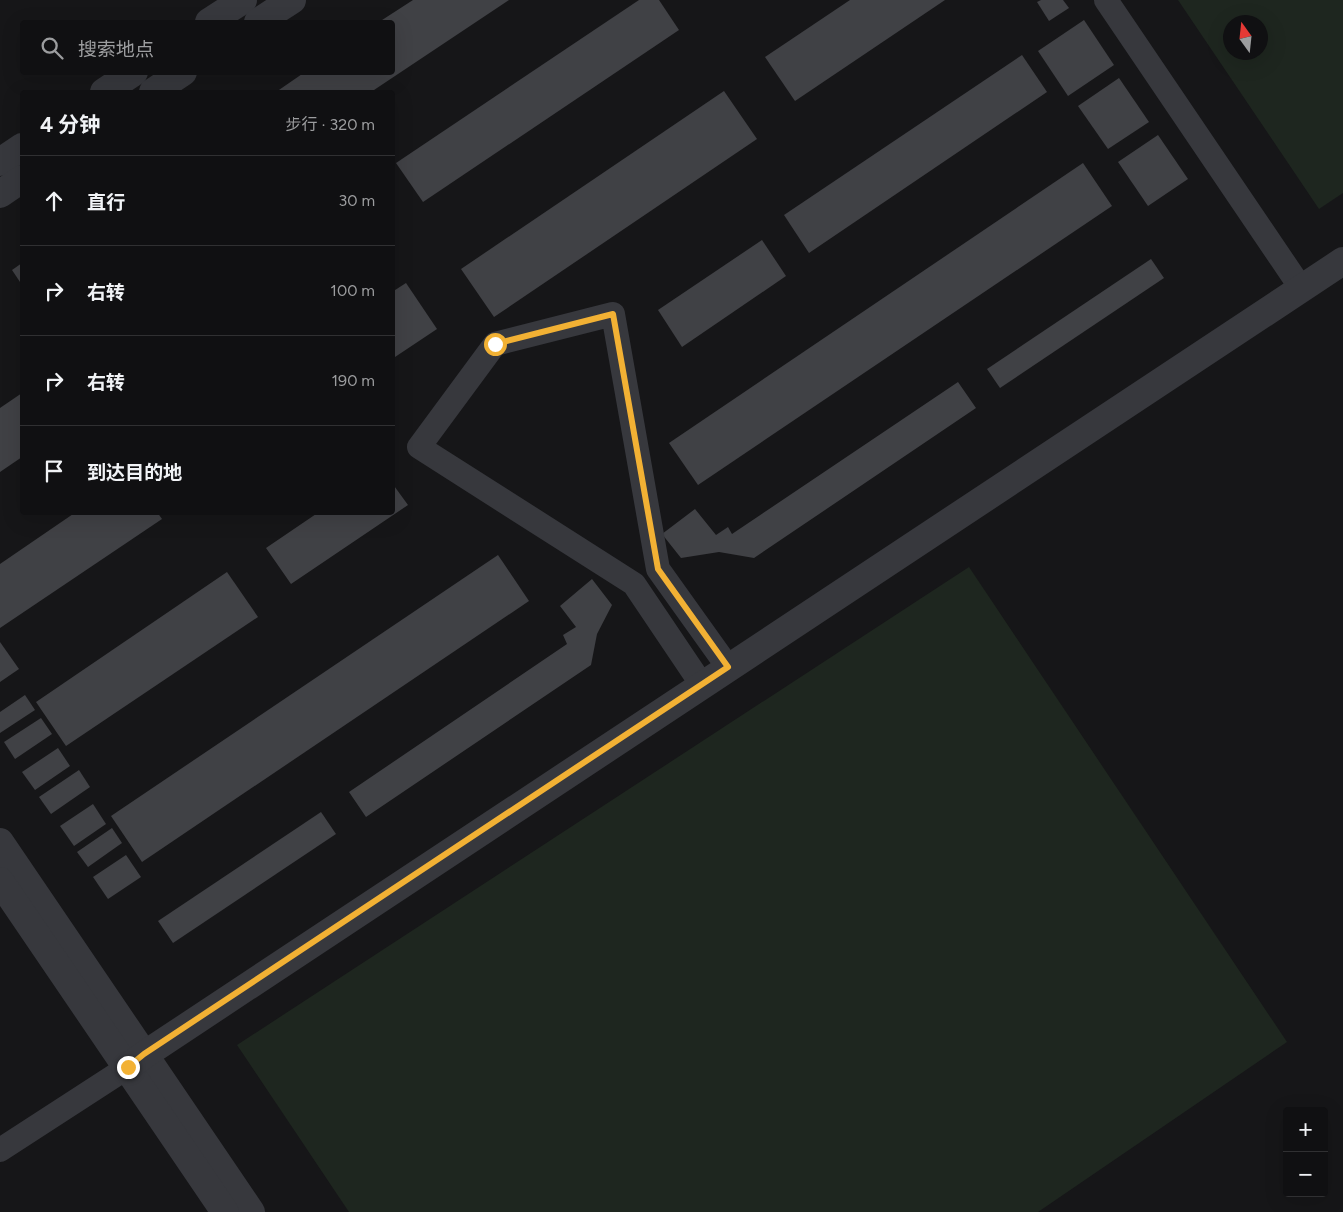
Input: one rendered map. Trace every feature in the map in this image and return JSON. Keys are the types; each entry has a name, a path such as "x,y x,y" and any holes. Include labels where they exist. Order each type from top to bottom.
{"street":[{"path":"212,20 243,0"},
{"path":"261,20 292,0"},
{"path":"1106,0 1301,288"},
{"path":"107,90 130,75"},
{"path":"156,90 178,75"},
{"path":"0,162 20,148"},
{"path":"0,194 20,180"},
{"path":"0,1150 1343,260"},
{"path":"702,685 634,584 419,447 495,344 613,314 658,569 728,667"},
{"path":"0,842 136,1061 225,1212"},
{"path":"0,881 251,1212"}],"shaded area":[{"path":"1178,0 1343,0 1343,193 1319,209"},
{"path":"969,567 1287,1042 1038,1212 349,1212 237,1045"}],"building":[{"path":"413,0 509,0 374,90 279,90 301,75 395,75 395,20 382,20"},
{"path":"639,0 659,0 679,30 423,202 396,163"},
{"path":"850,0 945,0 795,101 765,57"},
{"path":"1041,0 1063,0 1069,8 1049,21 1037,2"},
{"path":"1084,20 1114,65 1068,96 1038,51"},
{"path":"1022,55 1047,92 809,253 784,215"},
{"path":"1119,78 1149,122 1108,149 1078,106"},
{"path":"724,91 757,139 494,317 461,269"},
{"path":"1158,135 1188,179 1148,206 1118,162"},
{"path":"1083,163 1112,206 698,485 669,443"},
{"path":"762,240 786,276 682,347 658,310"},
{"path":"1151,259 1164,278 1000,388 987,369"},
{"path":"20,264 20,282 12,270"},
{"path":"406,283 437,329 395,357 395,290"},
{"path":"958,382 976,408 754,558 719,552 681,558 662,534 695,509 716,535 728,527 732,534"},
{"path":"20,394 20,458 0,472 0,408"},
{"path":"395,487 408,505 395,514"},
{"path":"72,515 159,515 162,519 0,628 0,564"},
{"path":"315,515 393,515 291,584 266,548"},
{"path":"498,555 529,601 142,862 111,816"},
{"path":"227,572 258,617 66,746 36,702"},
{"path":"592,579 612,605 597,634 591,665 366,817 349,792 567,644 563,635 576,627 560,606"},
{"path":"0,642 19,669 0,682"},
{"path":"25,695 35,710 0,733 0,712"},
{"path":"41,718 52,734 15,759 4,742"},
{"path":"58,748 70,766 35,790 22,772"},
{"path":"79,770 90,787 51,814 39,797"},
{"path":"93,804 106,824 74,846 60,826"},
{"path":"321,812 336,834 173,943 158,921"},
{"path":"112,828 122,843 88,867 77,852"},
{"path":"126,855 141,877 108,899 93,877"}],"route":[{"path":"128,1067 144,1054 728,667 658,569 613,314 495,344"}]}
